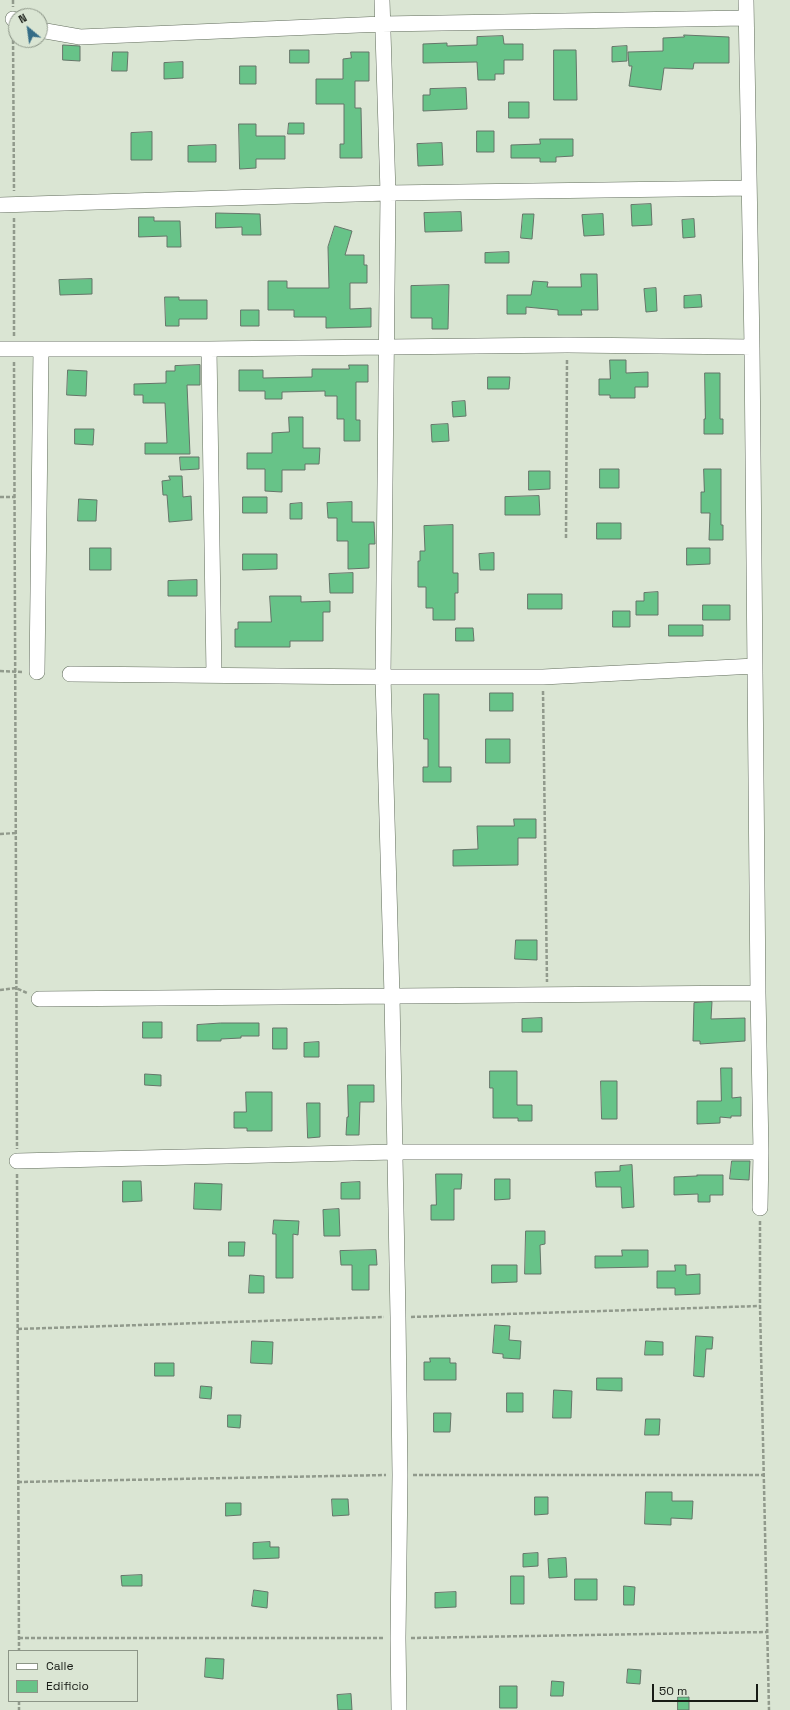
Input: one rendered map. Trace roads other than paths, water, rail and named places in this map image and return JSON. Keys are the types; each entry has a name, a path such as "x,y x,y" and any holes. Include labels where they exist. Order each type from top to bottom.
{"street":[{"path":"382,0 388,193 383,677 392,996 400,1459 398,1638 399,1710"},
{"path":"746,0 752,347 758,993 761,1152 760,1208"},
{"path":"48,31 80,37 382,24 746,18"},
{"path":"7,205 388,193 749,188"},
{"path":"7,349 209,349 567,345 752,347"},
{"path":"37,672 41,349"},
{"path":"209,349 214,675"},
{"path":"70,674 543,677 755,666"},
{"path":"38,998 758,993"},
{"path":"17,1161 394,1152 761,1152"}]}
